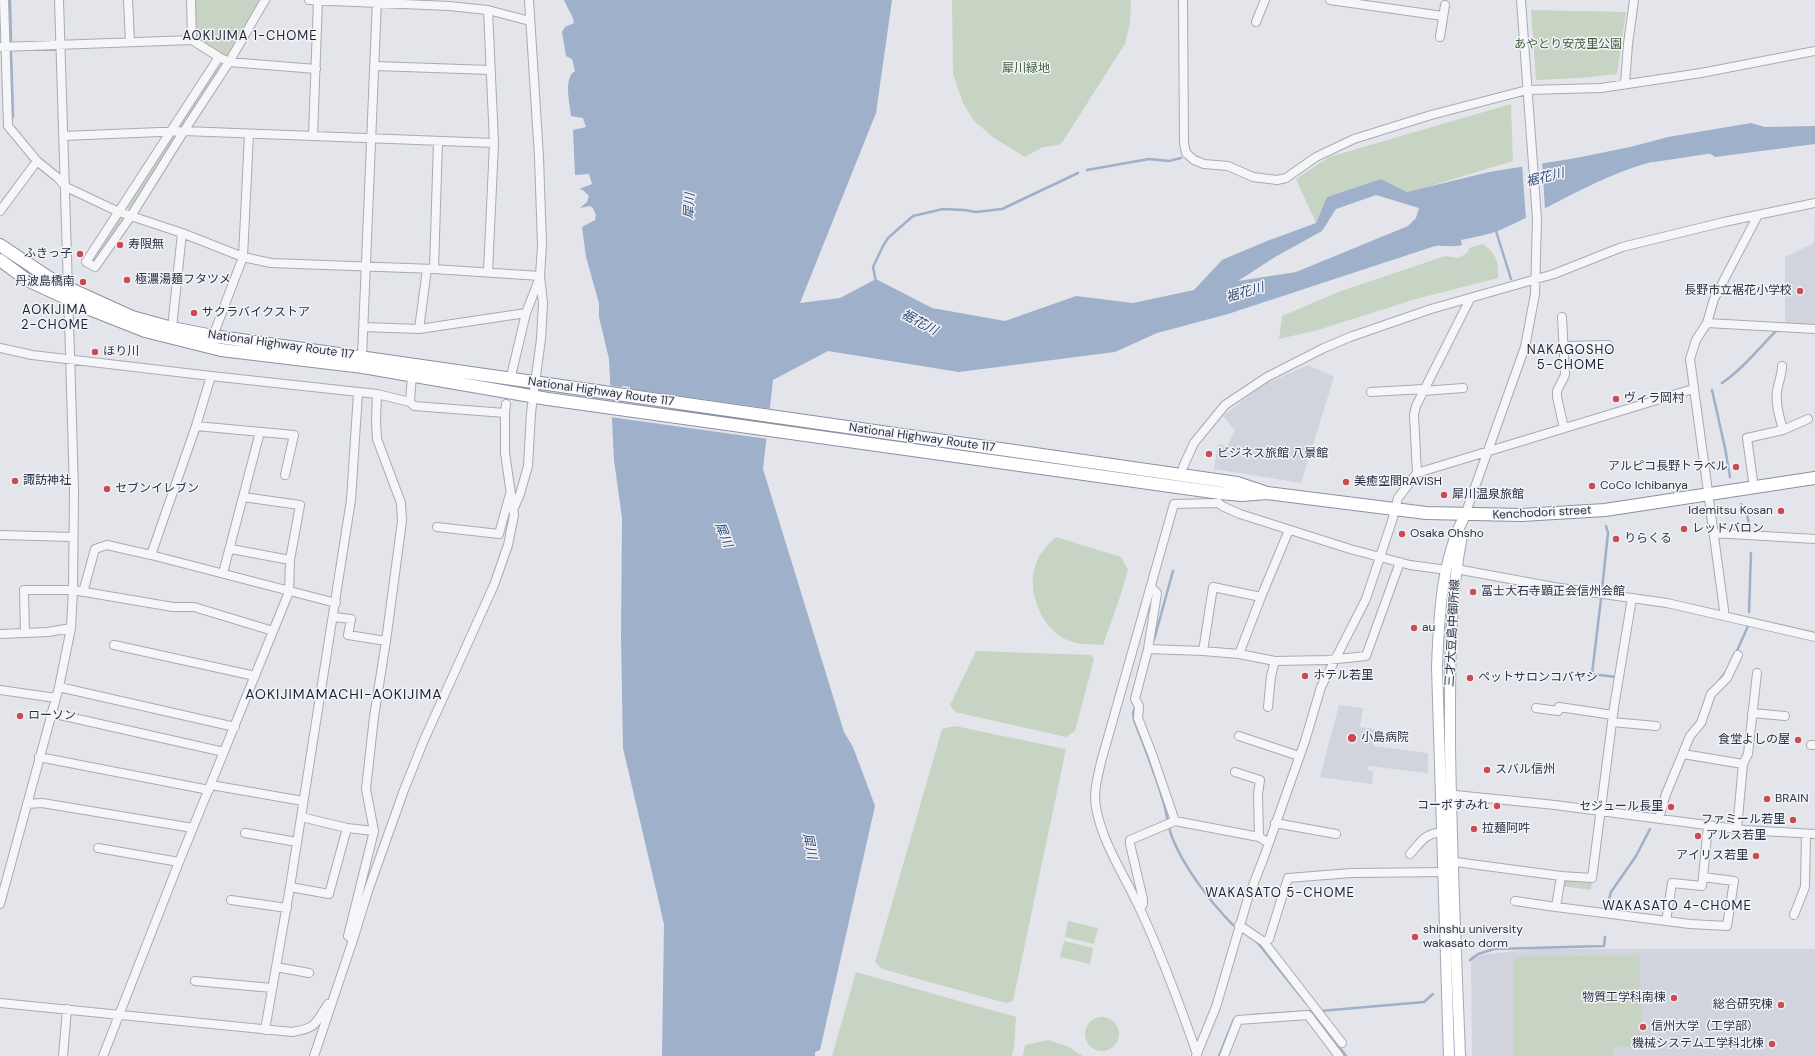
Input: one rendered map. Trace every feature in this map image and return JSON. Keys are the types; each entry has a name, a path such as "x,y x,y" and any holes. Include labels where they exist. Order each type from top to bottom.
{"highway":[{"name":"National Highway Route 117","path":"0,245 52,280 68,294 145,331 221,350 363,367 533,397 1220,492"},
{"name":"National Highway Route 117","path":"0,260 27,280 132,316 172,328 213,336 1178,471 1220,492"},
{"name":"Kenchodori street","path":"1220,492 1242,495 1267,493 1394,510 1465,515 1522,516 1582,512 1708,495 1815,478"}],"main road":[{"name":"三才大豆島中御所線","path":"1449,1056 1446,794 1452,570 1465,515"},
{"name":"三才大豆島中御所線","path":"1446,794 1442,832 1448,866 1460,1056"}],"street":[{"path":"4,0 3,47 8,126 37,161 58,178 66,187 119,212 182,233 243,256 271,263 430,269 540,276"},
{"path":"0,904 3,884 56,698 71,628 73,537 70,359 66,187 59,0"},
{"path":"128,0 130,42"},
{"path":"191,0 192,40"},
{"path":"219,58 86,262 95,267 132,216 184,131 229,62 266,0"},
{"path":"309,0 450,3 488,10 530,21"},
{"path":"313,136 318,0"},
{"path":"514,508 520,494 528,466 531,413 536,382 543,303 540,276 542,245 539,157 529,0"},
{"path":"1183,0 1184,143 1186,153 1194,160 1204,164 1228,166 1253,177 1277,180 1286,178 1321,154 1354,139 1431,115 1528,94 1601,88 1625,83 1701,73 1815,51"},
{"path":"1256,22 1265,0"},
{"path":"1330,0 1390,4 1443,16"},
{"path":"1465,515 1525,347 1536,294 1536,219 1521,0"},
{"path":"1625,83 1634,0"},
{"path":"362,357 367,267 377,1"},
{"path":"1440,37 1445,5"},
{"path":"488,10 494,143 488,272"},
{"path":"3,47 192,40 219,58 229,62 316,68"},
{"path":"375,66 490,70"},
{"path":"63,136 184,131 494,143"},
{"path":"213,336 243,256 249,134"},
{"path":"419,329 430,269 438,141"},
{"path":"0,211 37,161"},
{"path":"1178,471 1194,443 1226,405 1267,377 1324,348 1350,337 1431,309 1470,300 1536,276 1554,274 1622,247 1815,203"},
{"path":"1724,615 1690,359 1696,340 1707,323 1714,299 1758,215"},
{"path":"172,328 182,233"},
{"path":"512,372 526,313 540,276"},
{"path":"1417,473 1414,415 1416,406 1470,300"},
{"path":"364,327 419,329 526,313"},
{"path":"1562,317 1565,346 1565,375 1557,391 1557,397 1564,428"},
{"path":"1707,323 1815,329"},
{"path":"1565,346 1608,345"},
{"path":"0,348 32,355 377,394 410,402 414,406 505,413"},
{"path":"1782,366 1782,377 1777,392 1777,406 1783,430"},
{"path":"410,402 412,375"},
{"path":"151,555 196,426 211,376"},
{"path":"1371,392 1463,388"},
{"path":"1196,1055 1216,1007 1239,925 1276,824 1321,687 1334,659 1360,613 1398,498 1417,473 1693,389"},
{"path":"265,1030 287,908 303,801 334,617 351,500 358,393"},
{"path":"353,940 348,936 374,831 366,789 374,717 402,521 401,503 377,439 377,394"},
{"path":"314,1056 353,940 374,870 404,790 424,740 494,585 512,528 514,508 505,453 506,404"},
{"path":"1754,488 1747,438 1783,430 1808,419"},
{"path":"196,426 294,435 285,475"},
{"path":"223,573 231,549 260,432"},
{"path":"438,527 499,534 511,489"},
{"path":"1196,1055 1172,982 1140,909 1109,847 1100,824 1095,805 1096,787 1101,762 1174,504 1220,492 1230,510 1289,530 1410,565 1667,603 1815,637"},
{"path":"103,1056 179,862 289,592 290,560 300,505 244,497"},
{"path":"1239,654 1289,530"},
{"path":"1713,533 1815,539"},
{"path":"0,535 73,537"},
{"path":"83,592 95,549 107,545 223,573 289,592 336,603"},
{"path":"231,549 290,560"},
{"path":"1148,649 1203,650 1239,654 1275,661 1334,659 1366,656 1400,562"},
{"path":"1151,587 1157,593 1148,649 1135,694 1138,718 1152,754 1171,823"},
{"path":"1203,650 1213,587 1261,597"},
{"path":"25,633 24,590 73,590 173,607 194,607 273,631"},
{"path":"1264,942 1270,939 1288,878 1448,866 1592,878 1613,718 1632,598"},
{"path":"334,617 351,619 348,635 386,641"},
{"path":"0,634 71,628"},
{"path":"114,645 255,676"},
{"path":"1659,818 1666,794 1690,736 1701,723 1711,694 1727,678 1738,655"},
{"path":"1268,707 1271,676 1275,661"},
{"path":"1738,829 1743,764 1748,754 1756,673"},
{"path":"59,686 235,727"},
{"path":"0,690 56,698"},
{"path":"1536,708 1558,711 1558,707 1656,726"},
{"path":"1752,712 1785,716"},
{"path":"51,713 224,752"},
{"path":"1240,736 1299,756"},
{"path":"1683,754 1743,764"},
{"path":"40,757 210,787 303,801"},
{"path":"1235,772 1260,780 1258,794 1259,837"},
{"path":"1446,794 1659,818 1708,826 1815,834"},
{"path":"27,804 42,802 193,828"},
{"path":"301,817 347,828 374,831"},
{"path":"1140,909 1143,904 1143,899 1130,840 1171,823 1259,837 1269,843"},
{"path":"1276,824 1294,828 1308,828 1336,834"},
{"path":"1666,921 1672,884 1702,886 1708,826"},
{"path":"290,887 329,894 347,828"},
{"path":"1410,854 1428,835 1433,832 1442,832"},
{"path":"245,833 297,842"},
{"path":"1794,915 1805,887 1806,834"},
{"path":"98,848 179,862"},
{"path":"1556,907 1561,876"},
{"path":"1515,901 1690,924 1727,926 1734,881 1703,877"},
{"path":"231,900 287,908"},
{"path":"1239,925 1264,942 1342,1043"},
{"path":"276,967 309,973"},
{"path":"195,981 272,988"},
{"path":"0,1003 292,1032 309,1029 316,1023 335,994"},
{"path":"63,1056 67,1009"},
{"path":"1224,1056 1238,1020 1308,1015 1339,1056"}],"shaded area":[{"name":"長野市立裾花小学校","path":"1815,211 1815,326 1785,325 1785,257 1814,243"},
{"path":"1308,365 1334,377 1301,483 1214,469 1218,444 1227,446 1235,430 1223,416 1263,385"},
{"name":"小島病院","path":"1339,705 1363,708 1360,727 1375,729 1373,746 1428,753 1428,773 1368,766 1368,770 1373,771 1372,784 1320,777"},
{"name":"信州大学（工学部）","path":"1534,949 1815,949 1815,1056 1472,1056 1471,956"}],"green space":[{"path":"193,0 259,0 227,58 192,38"},
{"name":"犀川緑地","path":"952,0 1131,0 1130,23 1125,44 1063,141 1058,145 1043,147 1025,157 994,138 974,121 963,103 953,74"},
{"name":"あやとり安茂里公園","path":"1531,10 1626,12 1617,74 1581,78 1536,80"},
{"path":"218,63 223,66 185,127 181,127 179,125"},
{"path":"1511,104 1513,161 1407,192 1381,179 1327,197 1316,223 1296,179 1329,157"},
{"path":"171,137 175,137 176,140 134,206 129,209 127,208 127,205"},
{"path":"121,216 124,220 94,262 92,261 92,258 117,219"},
{"path":"1482,244 1491,250 1496,258 1498,278 1416,299 1318,330 1279,339 1282,316 1341,291 1445,256 1459,258 1468,252 1469,248"},
{"path":"1056,537 1121,557 1128,570 1103,645 1079,644 1065,639 1056,633 1048,624 1036,604 1033,581 1034,570 1037,560 1042,552"},
{"path":"976,651 1091,655 1094,659 1075,731 1066,737 955,712 950,705"},
{"path":"955,726 1066,749 1013,1001 1006,1003 882,969 875,962 942,729"},
{"path":"1563,879 1592,881 1591,890 1562,886"},
{"path":"1068,921 1098,928 1094,944 1065,937"},
{"path":"1064,941 1093,948 1090,964 1060,957"},
{"path":"1639,955 1643,1047 1613,1047 1613,1056 1514,1056 1514,957"},
{"path":"856,972 1016,1017 1012,1056 832,1056"},
{"path":"1099,1017 1105,1017 1109,1018 1116,1024 1119,1034 1118,1041 1112,1048 1105,1051 1099,1051 1095,1050 1088,1044 1085,1037 1085,1031 1086,1027 1092,1020"},
{"path":"1048,1040 1067,1046 1083,1056 1023,1056 1025,1045"}],"water":[{"name":"犀川","path":"564,0 892,0 876,113 800,303 840,298 876,279 932,308 1005,321 1076,296 1133,303 1194,290 1222,260 1316,223 1327,197 1381,179 1407,192 1489,172 1576,158 1630,147 1668,137 1751,123 1765,127 1815,126 1815,144 1715,157 1699,150 1670,152 1665,159 1643,164 1602,180 1500,230 1486,235 1461,240 1462,245 1432,247 1228,314 1157,333 1115,352 959,372 828,351 773,380 763,469 844,732 853,747 875,806 820,1050 815,1052 815,1056 662,1056 664,924 623,748 621,637 622,518 614,460 609,359 599,317 599,303 586,257 582,227 595,220 596,215 593,208 590,206 580,208 587,202 589,196 583,190 579,189 592,184 589,174 575,175 573,130 586,127 583,118 571,116 568,85 571,74 575,71 572,59 566,56 562,32 565,27 574,23","holes":["1376,195 1419,208 1416,218 1408,226 1296,272 1238,281 1275,257 1322,231 1336,209"]}],"pier":[{"path":"1542,161 1545,209 1526,219 1522,164"},
{"path":"608,385 630,387 630,389 772,409 768,439 610,417"}],"waterway":[{"path":"10,0 11,41"},
{"path":"11,52 13,116 11,119"},
{"name":"裾花川","path":"1653,155 1713,146"},
{"path":"1087,170 1149,159 1169,161 1181,158"},
{"path":"876,282 873,267 883,246 888,238 913,216 943,209 976,212 1002,209 1078,173"},
{"path":"1496,231 1511,279"},
{"path":"1722,383 1743,365 1776,331"},
{"path":"1712,390 1730,477"},
{"path":"1741,504 1747,514 1751,534"},
{"path":"1602,589 1608,533 1606,526"},
{"path":"1749,612 1751,553"},
{"path":"1154,640 1173,571"},
{"path":"1601,599 1592,674 1616,677"},
{"path":"1736,653 1748,626"},
{"path":"1719,681 1727,670"},
{"path":"1136,705 1133,713 1134,720 1157,783 1171,833 1177,848 1198,884 1233,925"},
{"path":"1606,909 1611,892 1636,856 1650,829"},
{"path":"1470,960 1478,954 1494,949 1604,946 1605,937"},
{"path":"1257,942 1307,1004"},
{"path":"1320,1011 1424,1002 1433,994"},
{"path":"1252,1015 1315,1011"},
{"path":"1219,1056 1234,1019"},
{"path":"1323,1025 1346,1056"}],"place":[{"name":"寿限無","path":"120,245"},
{"name":"ふきっ子","path":"80,254"},
{"name":"極濃湯麺フタツメ","path":"127,280"},
{"name":"丹波島橋南","path":"83,282"},
{"name":"長野市立裾花小学校","path":"1800,291"},
{"name":"サクラバイクストア","path":"194,313"},
{"name":"ほり川","path":"95,352"},
{"name":"ヴィラ岡村","path":"1616,399"},
{"name":"ビジネス旅館 八景館","path":"1209,454"},
{"name":"アルピコ長野トラベル","path":"1736,467"},
{"name":"諏訪神社","path":"15,481"},
{"name":"美癒空間RAVISH","path":"1346,482"},
{"name":"CoCo Ichibanya","path":"1592,486"},
{"name":"セブンイレブン","path":"107,489"},
{"name":"犀川温泉旅館","path":"1444,495"},
{"name":"Idemitsu Kosan","path":"1781,511"},
{"name":"レッドバロン","path":"1684,529"},
{"name":"Osaka Ohsho","path":"1402,534"},
{"name":"りらくる","path":"1616,539"},
{"name":"冨士大石寺顕正会信州会館","path":"1473,592"},
{"name":"au","path":"1414,628"},
{"name":"ホテル若里","path":"1305,676"},
{"name":"ペットサロンコバヤシ","path":"1470,678"},
{"name":"ローソン","path":"20,716"},
{"name":"小島病院","path":"1352,738"},
{"name":"食堂よしの屋","path":"1798,740"},
{"name":"スバル信州","path":"1487,770"},
{"name":"BRAIN","path":"1767,799"},
{"name":"コーポすみれ","path":"1497,806"},
{"name":"セジュール長里","path":"1671,807"},
{"name":"ファミール若里","path":"1793,820"},
{"name":"拉麺阿吽","path":"1474,829"},
{"name":"アルス若里","path":"1698,836"},
{"name":"アイリス若里","path":"1756,856"},
{"name":"shinshu university wakasato dorm","path":"1415,937"},
{"name":"物質工学科南棟","path":"1674,998"},
{"name":"総合研究棟","path":"1781,1005"},
{"name":"信州大学（工学部）","path":"1643,1027"},
{"name":"機械システム工学科北棟","path":"1772,1044"}],"district":[{"name":"AOKIJIMA 1-CHOME","path":"250,37"},
{"name":"AOKIJIMA 2-CHOME","path":"55,318"},
{"name":"NAKAGOSHO 5-CHOME","path":"1571,358"},
{"name":"AOKIJIMAMACHI-AOKIJIMA","path":"344,695"},
{"name":"WAKASATO 5-CHOME","path":"1280,894"},
{"name":"WAKASATO 4-CHOME","path":"1677,907"}]}
